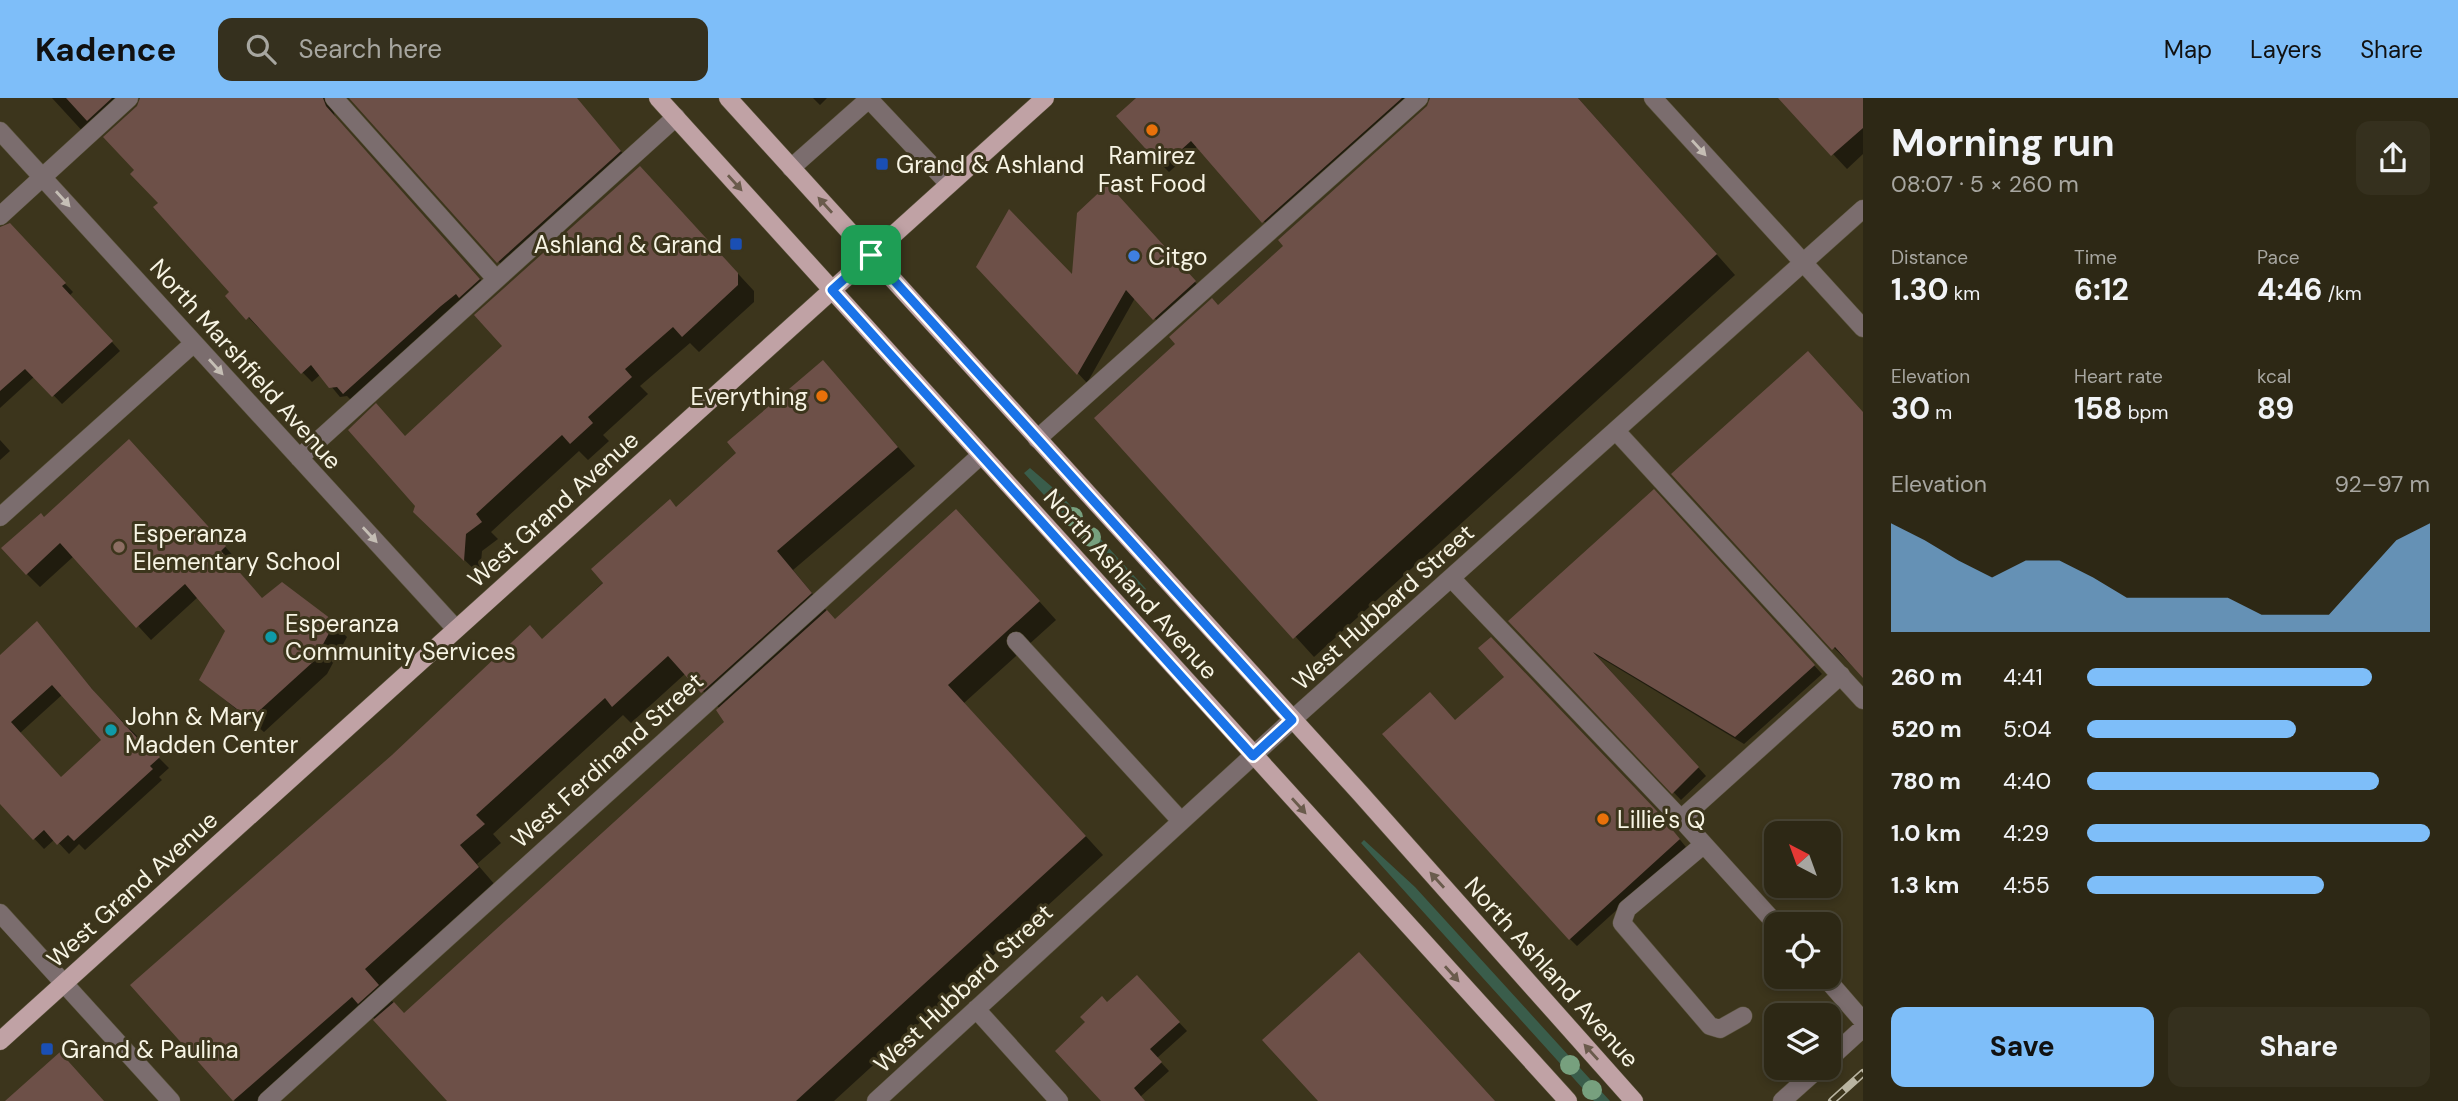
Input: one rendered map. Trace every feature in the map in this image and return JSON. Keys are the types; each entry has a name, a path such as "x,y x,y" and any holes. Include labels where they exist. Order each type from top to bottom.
{"main road":[{"name":"North Ashland Avenue","path":"659,98 1568,1101"},
{"name":"North Ashland Avenue","path":"728,98 1634,1101"},
{"name":"West Grand Avenue","path":"0,1041 1045,98"}],"street":[{"path":"0,216 129,98"},
{"path":"334,98 496,279"},
{"path":"791,167 869,98 949,184"},
{"path":"1037,439 1419,98"},
{"path":"1653,98 1863,328"},
{"path":"299,458 676,117"},
{"name":"North Marshfield Avenue","path":"0,131 456,629"},
{"name":"West Hubbard Street","path":"876,1101 1292,720 1863,209"},
{"path":"0,517 194,343"},
{"path":"1616,430 1863,700"},
{"name":"West Ferdinand Street","path":"267,1101 981,455"},
{"path":"1451,578 1681,819 1765,912"},
{"path":"1016,641 1181,821"},
{"path":"1681,819 1840,675"},
{"path":"1703,845 1627,909 1622,923 1710,1026 1720,1029 1743,1016"},
{"path":"0,913 171,1101"},
{"path":"1835,989 1863,1021"},
{"path":"976,1009 1059,1101"},
{"path":"1841,1048 1863,1028"},
{"path":"1782,1101 1806,1080"}],"green space":[{"path":"1030,468 1059,493 1146,589 1141,593 1083,538 1024,473"},
{"path":"1364,840 1415,887 1610,1101 1594,1101 1361,843"}],"building":[{"path":"66,98 112,98 87,121"},
{"path":"140,98 323,98 326,106 480,279 459,298 456,294 441,306 343,394 337,387 329,388 311,365 301,374 249,317 246,320 225,296 229,292 153,207 158,203 130,174 134,170 103,137 137,106"},
{"path":"349,98 577,98 621,151 497,263"},
{"path":"1136,98 1402,98 1262,223 1191,141 1162,167 1116,116"},
{"path":"1430,98 1578,98 1717,254 1293,639 1094,418 1175,344 1169,337 1212,298 1218,305 1283,246 1278,240 1427,106"},
{"path":"1778,98 1863,98 1863,128 1831,156"},
{"path":"640,166 738,273 738,285 682,337 673,327 625,369 632,377 588,417 593,423 570,444 562,435 476,514 482,522 466,534 464,561 413,512 415,506 348,430 376,403 405,436 502,346 474,315"},
{"path":"1108,184 1196,281 1153,320 1126,290 1077,375 976,267 1009,209 1072,274 1077,213"},
{"path":"10,223 66,283 62,286 113,341 52,397 25,369 0,391 0,227"},
{"path":"1808,351 1863,412 1863,678 1835,647 1832,650 1671,474"},
{"path":"823,360 898,447 777,551 812,593 701,693 668,656 612,707 605,698 476,815 485,824 460,845 479,867 365,969 379,985 358,1004 352,997 233,1101 130,985 392,755 530,625 542,639 603,583 591,569 670,499 676,507 736,453 727,442"},
{"path":"129,439 226,546 221,551 262,598 282,582 335,622 314,661 250,719 199,680 225,631 185,584 136,628 60,543 26,575 1,548 41,513 44,517"},
{"path":"1654,489 1815,665 1735,737 1593,652 1699,767 1672,794 1508,621"},
{"path":"956,509 1040,601 948,685 1086,836 796,1101 447,1101 373,1020 394,1002 404,1013 724,722 716,710 827,610 835,619"},
{"name":"John & Mary Madden Center","path":"37,621 92,689 139,740 142,738 160,757 150,766 153,769 74,841 68,835 57,845 44,830 33,840 0,804 0,655","holes":["52,685 101,740 61,777 11,722"]},
{"path":"1491,637 1656,810 1680,839 1569,940 1382,734 1430,692 1455,720 1504,677 1478,648"},
{"path":"1359,952 1495,1101 1318,1101 1262,1040"},
{"path":"1137,975 1180,1022 1150,1049 1162,1062 1134,1088 1145,1101 1101,1101 1055,1051 1085,1022 1080,1017 1102,996 1107,1002"},
{"path":"60,1052 104,1101 5,1101"}],"railway":[{"path":"1832,1101 1863,1073"}],"place":[{"name":"Ramirez Fast Food","path":"1152,130"},
{"name":"Grand & Ashland","path":"882,164"},
{"name":"Ashland & Grand","path":"736,244"},
{"name":"Citgo","path":"1134,256"},
{"name":"Everything","path":"822,396"},
{"name":"Esperanza Elementary School","path":"119,547"},
{"name":"Esperanza Community Services","path":"271,637"},
{"name":"John & Mary Madden Center","path":"111,730"},
{"name":"Lillie's Q","path":"1603,819"},
{"name":"Grand & Paulina","path":"47,1049"}],"route":[{"path":"871,255 1292,720 1253,756 832,290 871,255"}]}
